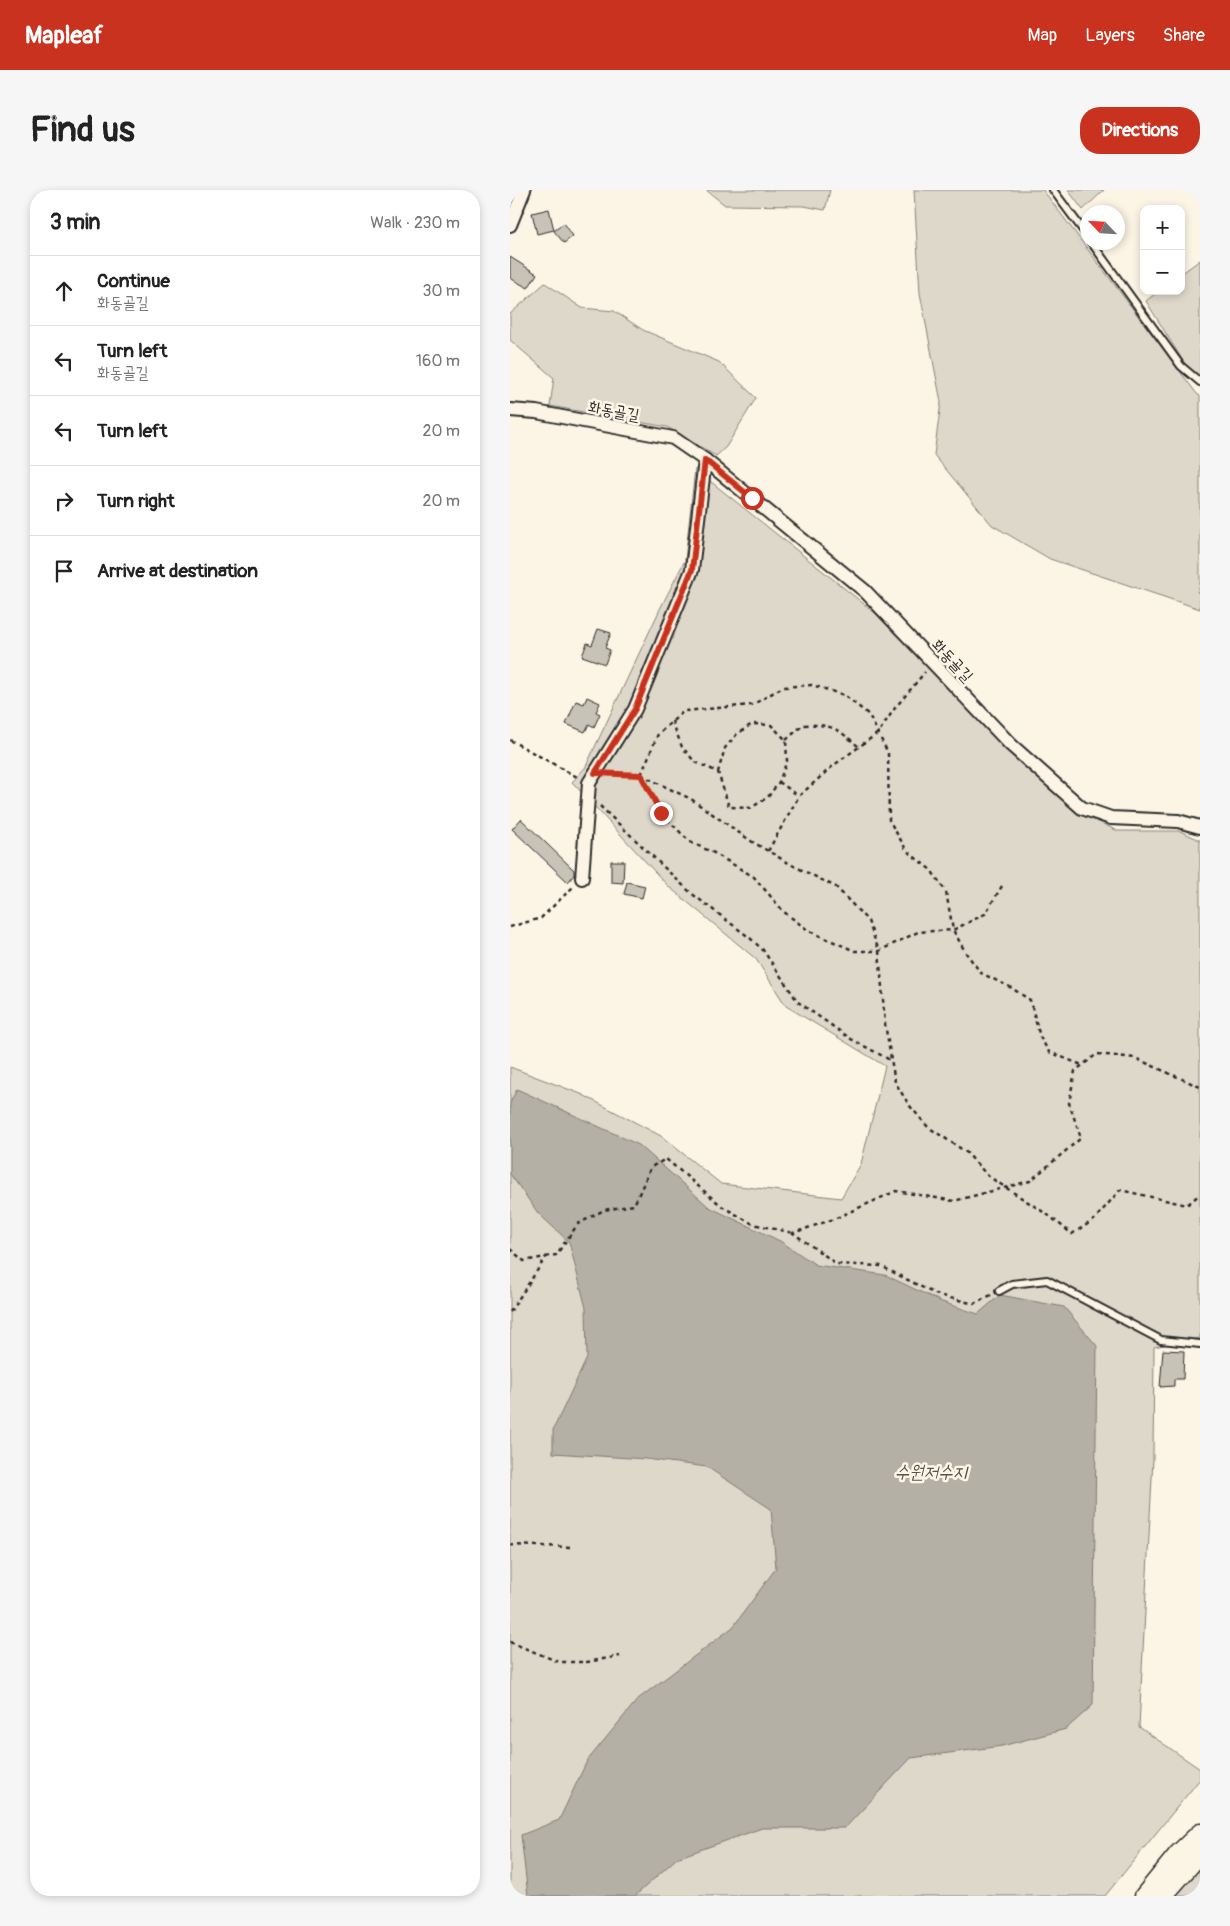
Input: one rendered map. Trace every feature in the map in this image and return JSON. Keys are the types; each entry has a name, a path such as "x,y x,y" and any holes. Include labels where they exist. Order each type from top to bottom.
{"main road":[{"path":"1144,1896 1180,1853 1200,1833"},
{"path":"1163,1896 1200,1854"}],"street":[{"path":"510,225 524,190"},
{"name":"화동골길","path":"510,410 536,412 674,438 705,460 865,590 1011,745 1082,808 1111,818 1178,821 1200,827"},
{"path":"582,878 591,784 635,709 692,570 705,460"}],"lane":[{"path":"1053,190 1080,226"},
{"path":"1097,250 1180,366 1199,380"},
{"path":"999,1291 1012,1284 1046,1280 1161,1340 1200,1344"}],"path":[{"path":"768,851 800,796 834,765 878,733 895,708 933,662"},
{"path":"641,775 658,734 684,711 752,706 783,687 812,685 844,694 869,715 888,754 889,820 907,851 931,870 946,892 953,930 966,953 981,973 1010,987 1030,1000 1040,1037 1049,1052 1082,1065"},
{"path":"672,721 682,747 695,762 718,772"},
{"path":"752,724 771,725 786,740 788,761 779,782 768,797 751,808 729,806 718,772 725,748 737,734 752,724"},
{"path":"786,740 803,725 821,724 838,729 859,747"},
{"path":"510,740 591,784 636,838 691,893 764,950 798,1002 851,1039 892,1061"},
{"path":"591,784 641,775 691,799 768,851 836,887 868,921 879,951 885,1024 895,1082 909,1105 928,1127 966,1152 988,1176 1048,1215 1072,1234 1094,1220 1120,1190 1187,1205 1200,1194"},
{"path":"641,775 661,813 690,842 714,853 754,877 784,912 809,932 855,951 879,951 918,932 953,930 985,914 1002,886"},
{"path":"779,782 800,796"},
{"path":"510,927 541,918 582,878"},
{"path":"793,1233 834,1219 896,1191 954,1202 1030,1181 1081,1138 1069,1103 1075,1071 1097,1054 1134,1058 1200,1087"},
{"path":"510,1249 524,1261 556,1255 578,1224 604,1210 634,1205 651,1166 666,1159 730,1211 753,1224 793,1233 837,1264 881,1266 935,1294 974,1304 999,1291"},
{"path":"510,1312 546,1257"},
{"path":"510,1545 572,1547"},
{"path":"510,1642 559,1662 587,1662 620,1656"}],"shaded area":[{"path":"706,190 830,190 825,210 804,206 725,205"},
{"path":"914,190 1043,190 1080,239 1080,250 1088,250 1200,396 1200,587 1197,592 1200,593 1200,609 1050,559 992,525 934,455 941,402 920,293"},
{"path":"1068,190 1104,190 1088,205 1080,206"},
{"path":"1200,260 1200,377 1191,374 1146,301 1154,295 1185,295 1185,271"},
{"path":"545,283 582,308 614,311 643,330 719,362 756,398 726,447 716,456 667,427 550,406 554,378 510,340 510,314"},
{"path":"695,469 874,612 1015,758 1080,813 1118,831 1180,831 1200,840 1200,1338 1154,1347 1153,1459 1139,1727 1200,1769 1200,1779 1105,1896 510,1896 510,1067 581,1094 661,1136 721,1184 841,1198 861,1164 885,1066 786,1006 756,959 668,886 572,782 585,768 685,560"},
{"path":"1200,1866 1200,1896 1175,1896"}],"water":[{"name":"수원저수지","path":"517,1089 639,1145 709,1207 780,1241 816,1265 885,1275 942,1302 978,1314 1000,1295 1064,1307 1097,1346 1093,1705 1066,1729 1002,1746 911,1758 845,1828 762,1828 677,1858 635,1896 528,1896 521,1835 559,1820 587,1761 638,1699 733,1627 776,1568 771,1509 707,1467 646,1459 553,1453 553,1430 587,1358 586,1308 569,1242 538,1213 510,1174 510,1103"}],"building":[{"path":"549,209 554,230 537,234 532,213"},
{"path":"564,223 573,236 564,243 554,231"},
{"path":"510,257 537,274 528,288 510,278"},
{"path":"598,629 611,633 605,648 610,650 605,664 582,656 587,643 592,645"},
{"path":"587,697 600,703 596,712 600,714 594,727 589,724 585,732 566,724 576,701 584,704"},
{"path":"521,819 574,870 574,875 568,882 512,829"},
{"path":"611,861 624,861 623,883 611,882"},
{"path":"627,882 645,886 642,898 624,894"},
{"path":"1163,1350 1184,1351 1183,1379 1174,1379 1174,1386 1160,1387"}],"route":[{"path":"661,813 641,775 595,773 635,709 692,570 705,460 752,498"}]}
